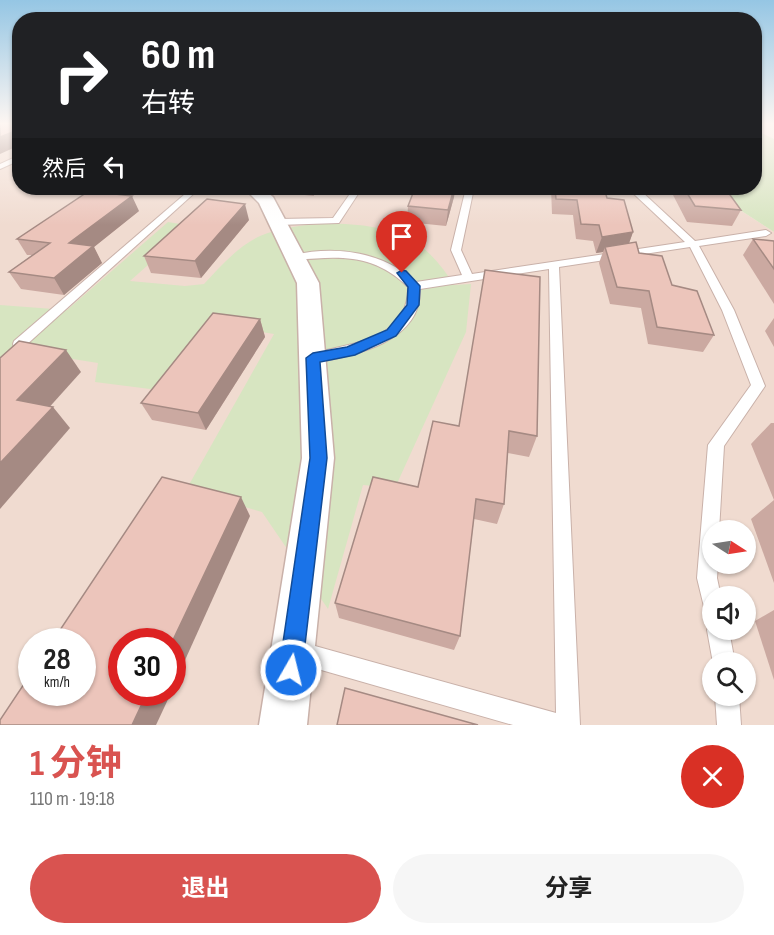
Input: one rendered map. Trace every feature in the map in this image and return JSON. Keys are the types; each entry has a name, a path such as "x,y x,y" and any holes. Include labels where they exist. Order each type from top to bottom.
{"street":[{"path":"260,195 267,201 297,257 308,284 318,458 283,725"}],"lane":[{"path":"19,344 188,195"},
{"path":"278,222 336,221 353,195"},
{"path":"468,195 456,250 469,279"},
{"path":"640,195 693,244 728,310 758,386 716,445 707,578 709,586"},
{"path":"414,286 766,233"},
{"path":"297,257 327,254 375,259 402,273 414,286 413,305 391,333 350,351 313,358"},
{"path":"555,266 568,725"},
{"path":"293,651 555,725"},
{"path":"728,706 729,725"}],"shaded area":[{"path":"0,157 12,157 12,195 717,195 774,232 774,725 0,725"}],"green space":[{"path":"762,157 774,157 774,232 717,195 762,195"},
{"path":"168,222 192,226 130,281 185,286 204,284 237,251 260,236 296,226 341,224 384,229 403,235 428,253 454,285 471,284 466,332 395,488 363,485 328,609 262,512 186,490 274,334 214,324 158,390 95,382 98,363 41,354 0,373 0,305 67,310"}],"building":[{"path":"83,195 132,196 69,243 93,246 54,278 9,272 50,243 17,239"},
{"path":"412,195 452,195 448,210 408,206"},
{"path":"556,195 606,195 607,198 624,200 633,232 602,237 599,225 581,224 577,200 556,199"},
{"path":"688,195 730,195 741,210 695,206"},
{"path":"207,199 245,204 195,261 144,256"},
{"path":"753,239 774,241 774,269"},
{"path":"636,242 639,253 662,256 672,285 697,291 714,335 657,327 649,291 617,287 605,247"},
{"path":"485,270 540,277 537,436 509,431 504,504 476,499 460,636 335,603 373,477 418,487 433,421 459,426"},
{"path":"213,313 260,319 198,413 141,403"},
{"path":"19,341 66,350 17,400 53,407 0,463 0,358"},
{"path":"162,477 241,497 179,628 108,628 108,706 141,706 132,725 0,725 0,720 18,693 18,706 96,706 96,628 61,628"},
{"path":"345,688 478,725 337,725"}],"route":[{"path":"291,670 318,458 313,358 350,351 391,333 404,320 413,305 414,286 402,273"}]}
